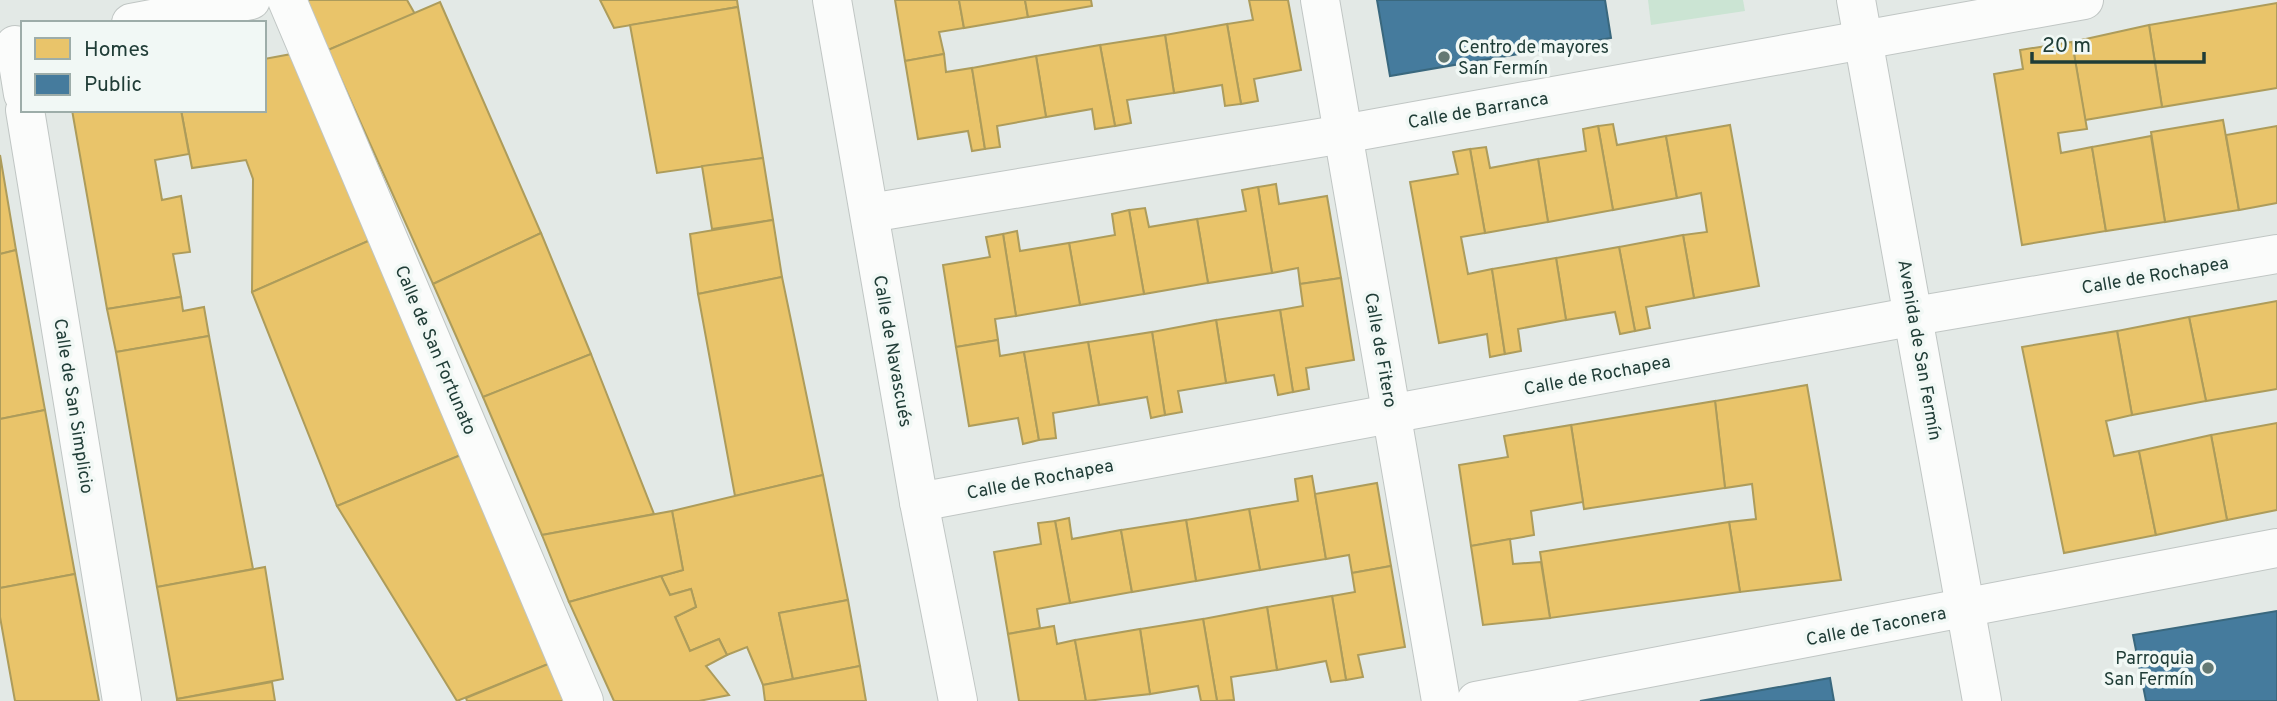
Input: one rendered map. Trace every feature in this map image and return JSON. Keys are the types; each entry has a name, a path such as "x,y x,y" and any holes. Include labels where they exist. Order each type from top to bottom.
{"street":[{"path":"141,21 251,0"},
{"name":"Calle de San Fortunato","path":"287,0 584,701"},
{"name":"Calle de Navascués","path":"832,0 919,502 958,701"},
{"name":"Calle de Fitero","path":"1320,0 1441,701"},
{"name":"Avenida de San Fermín","path":"1856,0 1982,701"},
{"name":"Calle de Barranca","path":"870,214 1343,134 2084,0"},
{"path":"12,45 21,85"},
{"name":"Calle de San Simplicio","path":"26,112 122,701"},
{"name":"Calle de Rochapea","path":"919,502 1914,316 2277,254"},
{"name":"Calle de Taconera","path":"1476,701 2277,548"}],"green space":[{"path":"1648,0 1743,0 1745,11 1651,25"}],"building: Homes":[{"path":"298,0 407,0 415,14 328,50"},
{"path":"600,0 737,0 738,7 614,28"},
{"path":"895,0 959,0 964,28 939,32 944,54 905,61"},
{"path":"959,0 1025,0 1028,17 964,28"},
{"path":"1025,0 1091,0 1092,6 1028,17"},
{"path":"1249,0 1288,0 1301,70 1254,79 1258,101 1241,104 1227,24 1253,20"},
{"path":"440,2 541,233 433,284 328,50"},
{"path":"2277,3 2277,88 2162,107 2149,25"},
{"path":"738,7 763,158 657,173 630,25"},
{"path":"1227,24 1241,104 1225,106 1222,85 1174,93 1165,35"},
{"path":"2149,25 2162,107 2085,120 2072,42"},
{"path":"1165,35 1174,93 1127,100 1131,123 1115,126 1100,45"},
{"path":"2072,42 2087,129 2058,133 2061,153 2092,147 2106,231 2022,245 1994,74 2023,69 2020,50"},
{"path":"1100,45 1115,126 1095,129 1092,109 1046,117 1036,56"},
{"path":"297,53 375,238 252,292 253,179 246,160 192,168 181,112 266,112 266,59"},
{"path":"944,54 946,72 972,68 985,149 972,151 968,131 918,139 905,61"},
{"path":"1036,56 1046,117 997,126 1000,147 985,149 972,68"},
{"path":"72,112 181,112 189,154 155,160 162,200 181,196 190,252 173,254 181,297 107,309"},
{"path":"2223,120 2239,210 2165,222 2151,132"},
{"path":"1613,124 1617,145 1666,136 1677,198 1613,210 1598,126"},
{"path":"1730,125 1759,286 1694,298 1683,235 1707,232 1701,193 1677,198 1666,136"},
{"path":"1598,126 1613,210 1548,222 1538,159 1586,151 1583,129"},
{"path":"2277,126 2277,203 2239,210 2226,135"},
{"path":"2151,136 2165,222 2106,231 2092,147"},
{"path":"1486,147 1490,168 1538,159 1548,222 1485,233 1470,149"},
{"path":"1470,149 1485,233 1461,237 1468,274 1492,269 1505,354 1490,357 1487,334 1439,343 1410,182 1458,174 1453,152"},
{"path":"0,155 16,250 0,254"},
{"path":"763,158 773,220 712,229 702,166"},
{"path":"1276,184 1279,204 1327,196 1341,278 1300,284 1298,268 1272,273 1258,187"},
{"path":"1258,187 1272,273 1208,283 1197,219 1246,211 1242,190"},
{"path":"1145,208 1149,227 1197,219 1208,283 1144,294 1129,210"},
{"path":"1129,210 1144,294 1080,305 1069,243 1115,235 1112,214"},
{"path":"773,220 782,277 698,294 690,234"},
{"path":"1017,231 1020,251 1069,243 1080,305 1016,316 1003,234"},
{"path":"541,233 591,354 483,397 433,284"},
{"path":"1003,234 1016,316 995,319 998,340 956,347 943,265 990,257 986,237"},
{"path":"1683,235 1694,298 1646,307 1650,328 1635,331 1619,247"},
{"path":"375,238 468,452 337,506 252,292"},
{"path":"1619,247 1635,331 1620,334 1615,312 1566,320 1556,258"},
{"path":"16,250 45,410 0,419 0,254"},
{"path":"1556,258 1566,320 1518,329 1521,351 1505,354 1492,269"},
{"path":"782,277 823,475 735,496 698,294"},
{"path":"1341,278 1354,360 1306,368 1309,389 1293,392 1280,310 1303,306 1300,284"},
{"path":"181,297 183,311 204,307 209,336 116,352 107,309"},
{"path":"2277,301 2277,389 2206,401 2189,317"},
{"path":"1280,310 1293,392 1278,395 1274,375 1226,383 1216,320"},
{"path":"2189,317 2206,401 2132,415 2117,331"},
{"path":"1216,320 1226,383 1178,391 1182,412 1165,415 1152,332"},
{"path":"2117,331 2132,415 2106,421 2114,456 2139,451 2156,535 2064,553 2022,347"},
{"path":"1152,332 1165,415 1151,418 1147,397 1099,405 1088,342"},
{"path":"209,336 253,569 157,587 116,352"},
{"path":"998,340 1000,356 1024,352 1039,440 1023,444 1018,418 969,426 956,347"},
{"path":"1088,342 1099,405 1053,413 1056,438 1039,440 1024,352"},
{"path":"591,354 654,514 542,535 483,397"},
{"path":"1807,385 1841,580 1740,592 1729,522 1756,519 1752,484 1725,488 1715,401"},
{"path":"1715,401 1725,488 1584,509 1571,425"},
{"path":"45,410 75,574 0,588 0,419"},
{"path":"2277,423 2277,510 2227,520 2211,435"},
{"path":"1571,425 1583,502 1531,511 1534,535 1471,546 1459,465 1508,457 1504,436"},
{"path":"2211,435 2227,520 2156,535 2139,451"},
{"path":"468,452 553,662 457,701 337,506"},
{"path":"823,475 848,600 779,613 793,679 763,685 747,647 727,655 719,639 690,651 675,617 696,607 691,589 670,595 661,576 683,570 672,511"},
{"path":"1312,476 1326,559 1260,570 1249,509 1298,501 1295,479"},
{"path":"1377,483 1391,566 1352,573 1349,555 1326,559 1315,494"},
{"path":"1249,509 1260,570 1196,581 1186,520"},
{"path":"672,511 683,570 569,602 542,535"},
{"path":"1069,518 1072,539 1121,530 1132,592 1070,603 1055,521"},
{"path":"1186,520 1196,581 1132,592 1121,530"},
{"path":"1055,521 1070,603 1037,609 1040,628 1008,634 994,552 1041,544 1038,523"},
{"path":"1729,522 1740,592 1550,618 1540,552"},
{"path":"1510,539 1513,564 1541,562 1550,618 1483,625 1471,546"},
{"path":"1391,566 1405,647 1358,655 1363,677 1346,680 1332,596 1355,592 1352,573"},
{"path":"265,567 283,679 177,699 157,587"},
{"path":"75,574 99,701 15,701 0,617 0,588"},
{"path":"661,576 670,595 691,589 696,607 675,617 690,651 719,639 727,655 706,666 729,695 699,701 614,701 569,602"},
{"path":"1332,596 1346,680 1331,682 1326,661 1277,670 1267,607"},
{"path":"848,600 860,666 793,679 779,613"},
{"path":"1267,607 1277,670 1231,677 1234,700 1217,701 1203,619"},
{"path":"1203,619 1217,701 1201,701 1198,686 1150,694 1140,629"},
{"path":"1054,626 1057,644 1075,640 1086,701 1019,701 1008,634"},
{"path":"1140,629 1150,694 1086,701 1075,640"},
{"path":"553,662 570,701 467,701 466,698"},
{"path":"860,666 866,701 765,701 763,685"},
{"path":"272,682 275,701 177,701 177,699"}],"building: Public":[{"name":"Centro de mayores San Fermín","path":"1377,0 1605,0 1611,38 1390,76"},
{"name":"Parroquia San Fermín","path":"2277,611 2277,701 2146,701 2133,635"},
{"path":"1830,678 1834,701 1700,701"}],"place":[{"name":"Centro de mayores San Fermín","path":"1444,57"},
{"name":"Parroquia San Fermín","path":"2208,668"}]}
